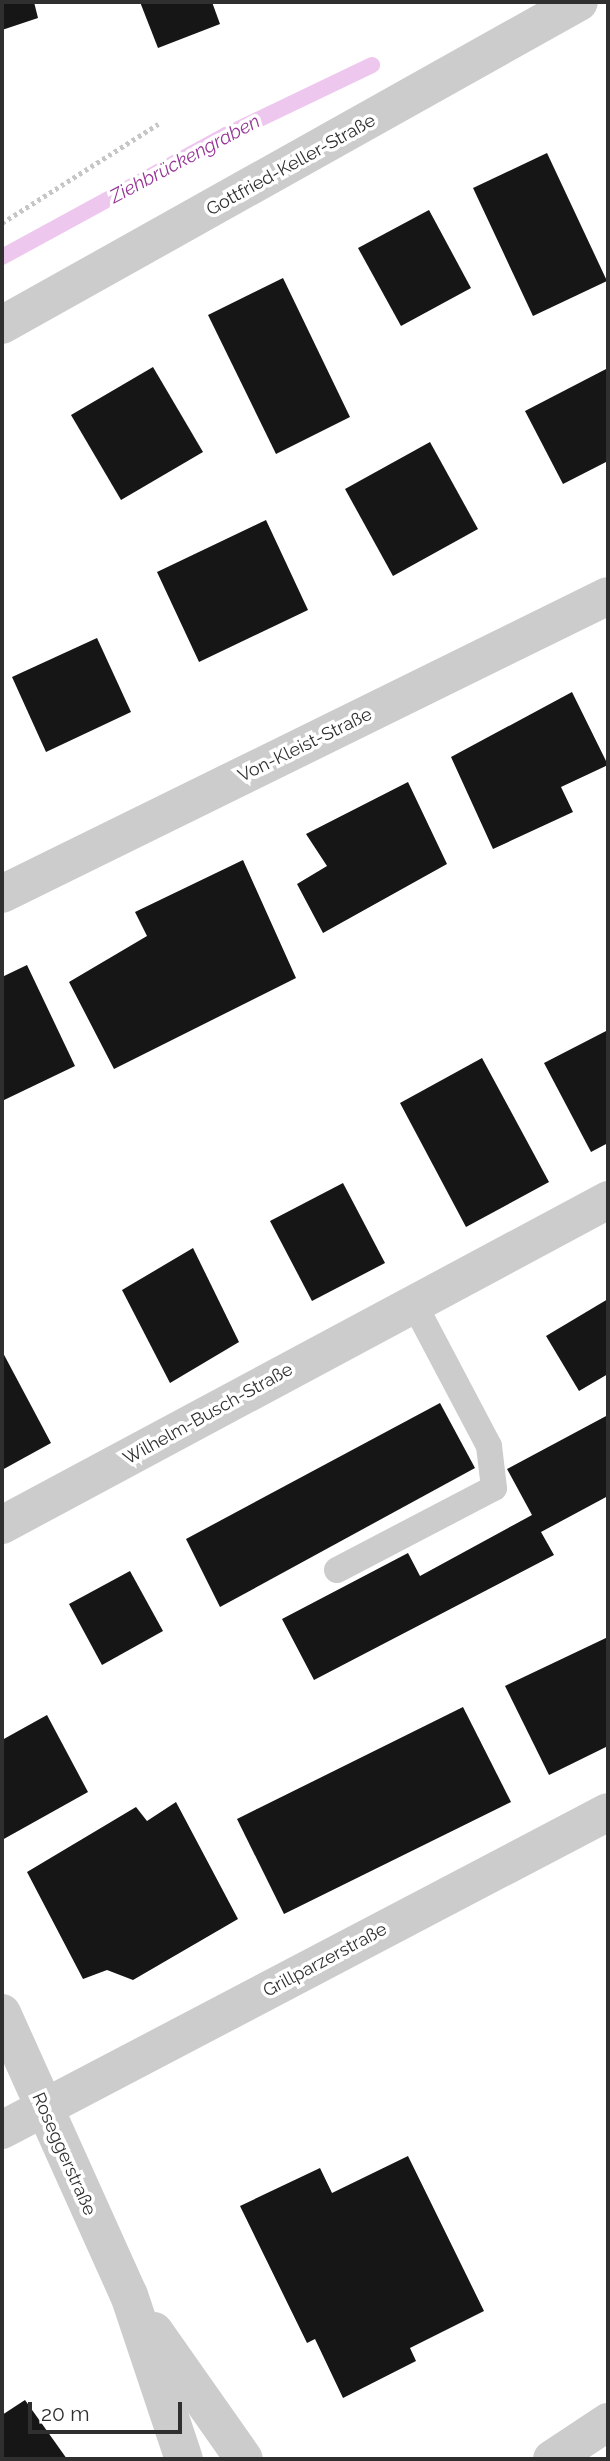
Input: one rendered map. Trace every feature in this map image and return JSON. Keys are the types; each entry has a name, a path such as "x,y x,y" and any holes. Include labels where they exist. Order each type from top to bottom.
{"street":[{"name":"Gottfried-Keller-Straße","path":"2,325 579,2"},
{"name":"Von-Kleist-Straße","path":"2,894 608,596"},
{"name":"Wilhelm-Busch-Straße","path":"2,1525 413,1302 608,1200"},
{"name":"Grillparzerstraße","path":"2,2130 608,1812"},
{"name":"Roseggerstraße","path":"2,2013 42,2108 128,2295 184,2459"},
{"name":"Roseggerstraße","path":"128,2295 244,2459"},
{"path":"552,2459 608,2422"}],"lane":[{"path":"337,1570 494,1488 489,1446 413,1302"}],"path":[{"path":"2,223 158,124"}],"building":[{"path":"2,2 34,2 38,18 2,30"},
{"path":"140,2 212,2 220,24 158,48"},
{"path":"547,153 607,281 533,316 473,188"},
{"path":"429,210 471,288 401,326 358,248"},
{"path":"283,278 350,417 276,454 208,315"},
{"path":"153,367 203,452 121,500 71,415"},
{"path":"608,368 608,461 563,484 525,411"},
{"path":"430,442 478,529 393,576 345,489"},
{"path":"266,520 308,610 199,662 157,572"},
{"path":"97,638 131,712 46,752 12,677"},
{"path":"572,692 608,765 561,787 573,812 493,849 451,757"},
{"path":"408,782 447,864 323,933 297,884 327,866 306,834"},
{"path":"243,860 296,978 114,1069 69,982 147,936 135,912"},
{"path":"27,965 75,1066 2,1101 2,977"},
{"path":"608,1030 608,1143 591,1152 544,1063"},
{"path":"482,1058 549,1182 466,1227 400,1103"},
{"path":"343,1183 385,1263 312,1301 270,1221"},
{"path":"193,1248 239,1342 170,1383 122,1290"},
{"path":"608,1299 608,1374 579,1391 546,1336"},
{"path":"2,1351 51,1443 2,1470"},
{"path":"440,1403 475,1468 220,1607 186,1539"},
{"path":"608,1415 608,1496 541,1532 554,1555 314,1680 282,1619 408,1553 420,1576 532,1515 507,1469"},
{"path":"130,1571 163,1631 102,1665 69,1604"},
{"path":"608,1637 608,1746 549,1775 505,1686"},
{"path":"463,1707 511,1802 284,1914 237,1819"},
{"path":"47,1715 88,1792 2,1840 2,1740"},
{"path":"176,1802 238,1919 133,1980 107,1970 83,1979 27,1872 136,1807 147,1821"},
{"path":"408,2156 484,2311 410,2348 416,2361 343,2398 315,2339 307,2343 240,2206 320,2168 332,2193"},
{"path":"25,2400 67,2459 2,2459 2,2415"}],"waterway":[{"name":"Ziehbrückengraben","path":"2,257 226,135 372,65"}]}
